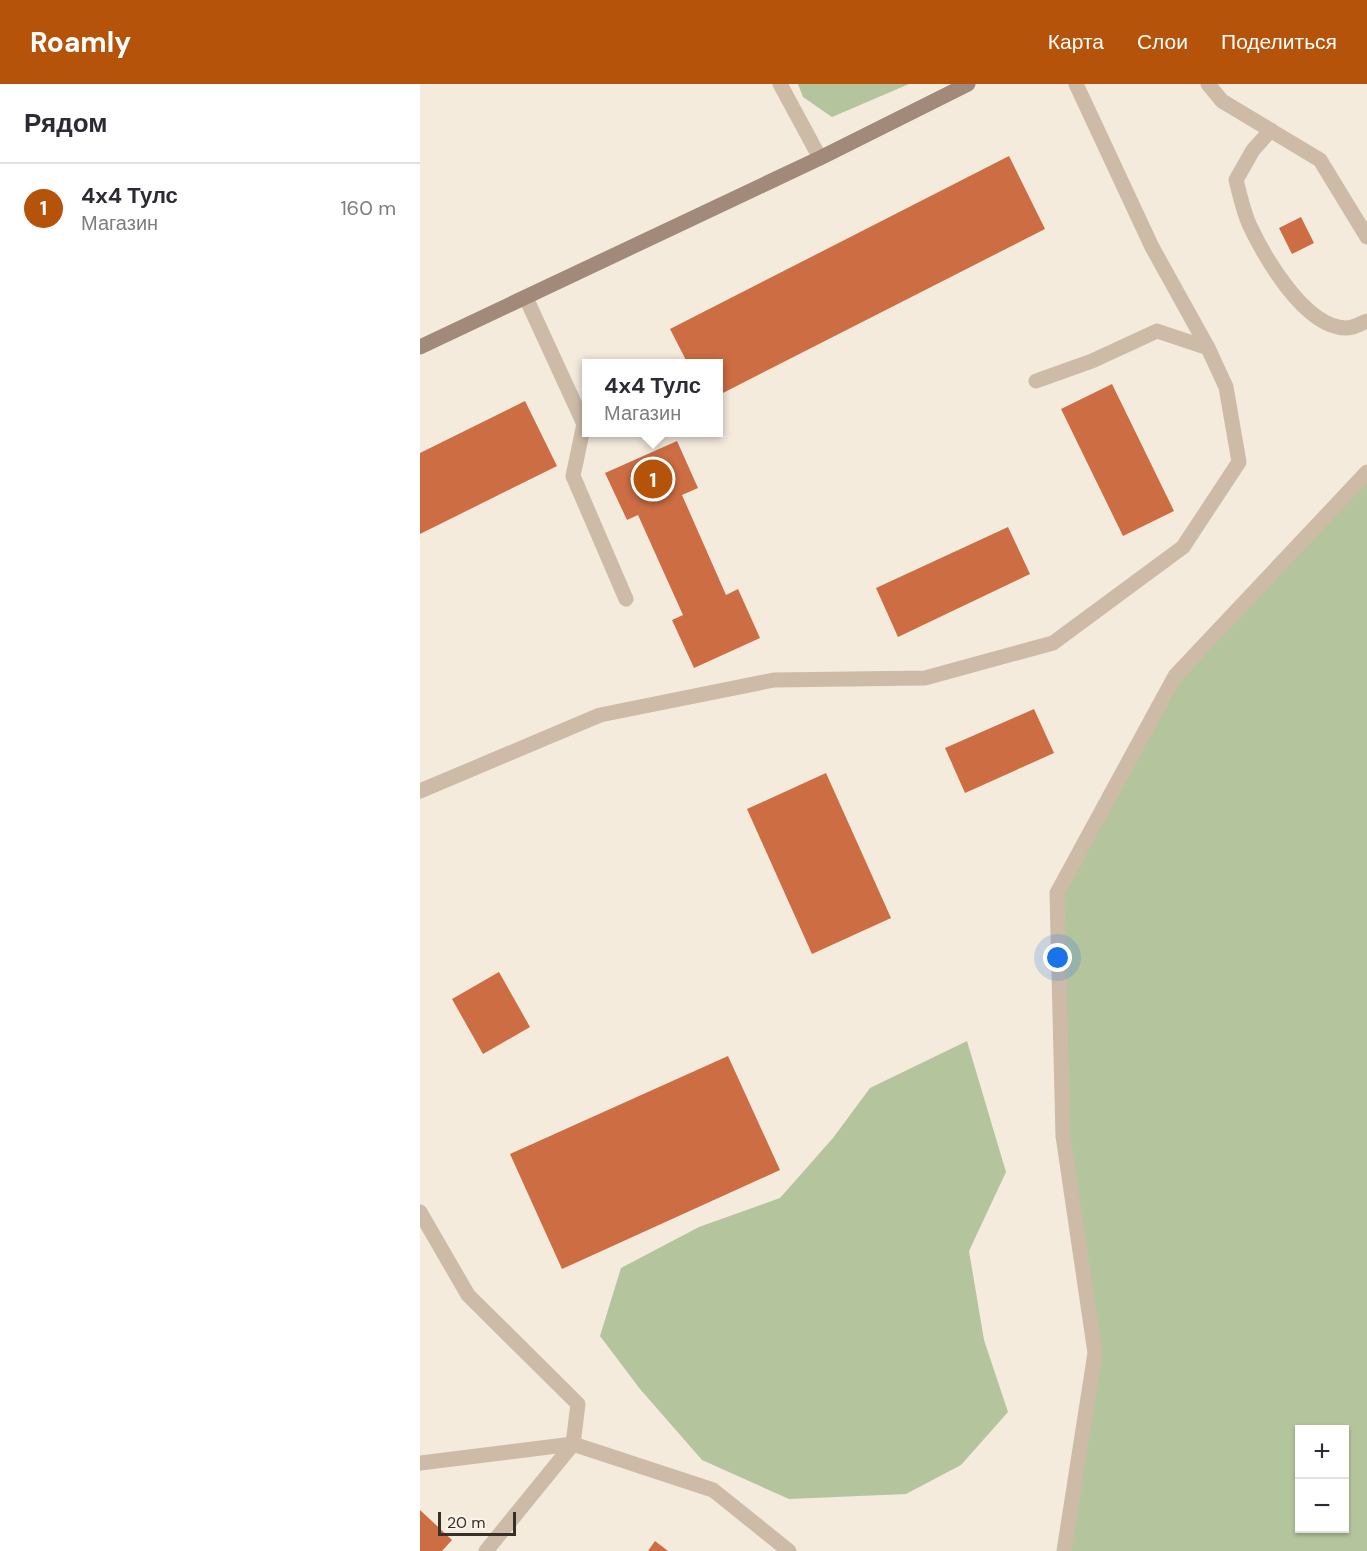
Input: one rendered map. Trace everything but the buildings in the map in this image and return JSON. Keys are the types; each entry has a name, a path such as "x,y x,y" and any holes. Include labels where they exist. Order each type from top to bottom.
{"street":[{"path":"420,347 820,158 968,84"}],"lane":[{"path":"780,84 820,158"},
{"path":"420,791 600,715 774,680 925,678 1053,643 1183,547 1239,462 1226,387 1208,348 1152,247 1076,84"},
{"path":"1208,84 1222,101 1320,160 1367,237"},
{"path":"1271,130 1253,150 1236,180 1248,221 1264,255 1294,295 1323,322 1347,329 1367,321"},
{"path":"526,298 582,420"},
{"path":"1036,381 1092,361 1157,331 1208,348"},
{"path":"582,433 573,476 626,599"},
{"path":"1064,1551 1095,1353 1063,1136 1057,893 1175,676 1367,472"},
{"path":"420,1212 468,1295 578,1404 573,1444 486,1551"},
{"path":"420,1463 573,1444 713,1490 789,1551"}],"green space":[{"path":"798,84 909,84 832,117 803,97"},
{"path":"1367,472 1367,1551 1064,1551 1095,1353 1063,1136 1057,893 1175,676"},
{"path":"967,1041 1006,1172 969,1251 984,1340 1008,1412 961,1465 906,1494 789,1499 702,1460 640,1389 600,1336 621,1268 699,1227 780,1198 833,1138 870,1088"}],"place":[{"name":"4x4 Тулс","path":"653,479"}]}
